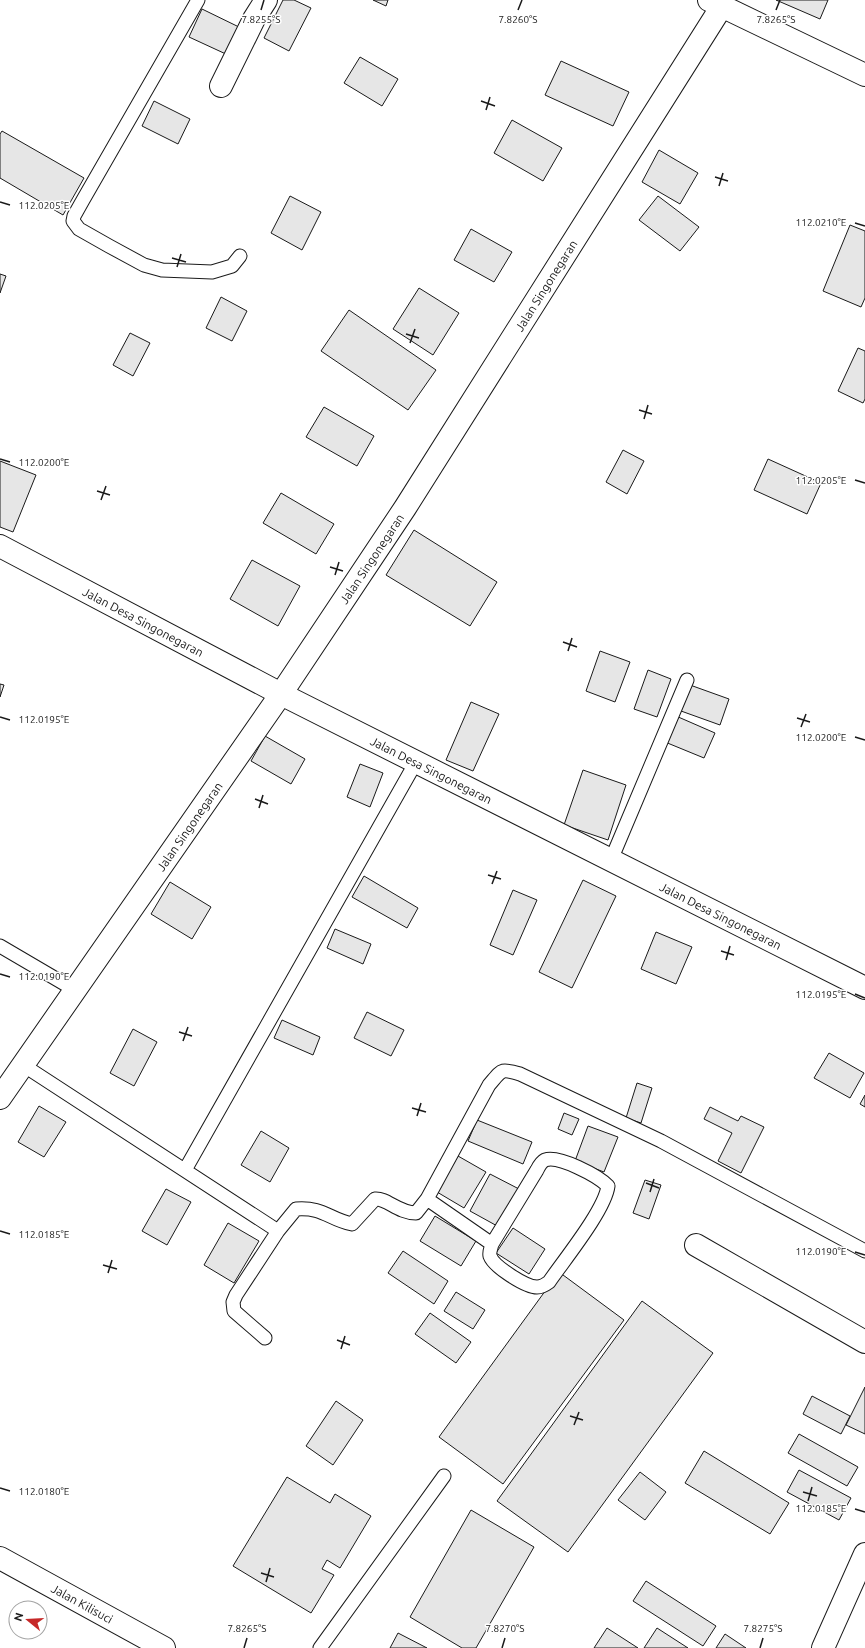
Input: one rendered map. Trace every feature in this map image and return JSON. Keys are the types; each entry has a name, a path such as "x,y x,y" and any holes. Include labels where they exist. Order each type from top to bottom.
{"street":[{"path":"221,86 254,19 266,0"},
{"path":"715,3 865,75"},
{"name":"Jalan Singonegaran","path":"0,1098 281,694 405,508 715,3"},
{"name":"Jalan Desa Singonegaran","path":"0,546 281,694 865,988"},
{"path":"696,1245 865,1342"},
{"path":"823,1648 865,1554"},
{"name":"Jalan Kilisuci","path":"0,1558 164,1648"}],"lane":[{"path":"198,0 83,200 74,216 73,221 79,229 108,246 144,265 162,270 212,272 232,266 240,256"},
{"path":"610,860 687,680"},
{"path":"185,1170 416,762"},
{"path":"0,946 75,990"},
{"path":"24,1065 278,1231"},
{"path":"265,1338 234,1311 233,1302 236,1295 278,1231 296,1209 317,1209 342,1222 352,1224 376,1199 381,1199 404,1211 416,1213 427,1199 489,1085 500,1071 506,1070 520,1074 661,1141 865,1251"},
{"path":"546,1159 565,1162 602,1180 608,1186 605,1200 591,1223 549,1282 544,1286 537,1287 527,1284 497,1266 491,1258 489,1252 492,1244 542,1162 546,1159"},
{"path":"427,1199 492,1244"},
{"path":"320,1648 444,1476"}],"building":[{"path":"283,0 294,0 311,8 289,51 264,38"},
{"path":"373,0 388,0 386,6"},
{"path":"776,0 828,0 820,19"},
{"path":"202,9 241,28 228,55 189,37"},
{"path":"360,57 398,79 382,106 344,83"},
{"path":"561,61 629,92 613,126 545,95"},
{"path":"154,101 190,119 178,144 142,126"},
{"path":"512,120 562,148 543,181 494,153"},
{"path":"2,131 84,178 63,215 0,178 0,134"},
{"path":"659,150 698,173 680,204 642,182"},
{"path":"290,196 321,212 302,250 271,233"},
{"path":"658,196 699,227 680,251 639,220"},
{"path":"850,225 865,231 865,298 861,307 823,291"},
{"path":"471,229 512,252 494,282 454,260"},
{"path":"0,274 6,276 0,293"},
{"path":"419,288 459,313 433,355 393,329"},
{"path":"221,297 247,311 232,341 206,328"},
{"path":"349,310 436,370 408,410 321,351"},
{"path":"130,333 150,343 133,376 113,365"},
{"path":"858,348 865,351 865,399 863,403 838,391"},
{"path":"324,407 374,436 357,466 306,437"},
{"path":"623,450 644,461 627,494 606,482"},
{"path":"768,459 821,483 807,514 754,490"},
{"path":"0,461 36,475 13,532 0,527"},
{"path":"281,493 334,524 316,554 263,523"},
{"path":"414,530 497,582 470,626 386,575"},
{"path":"252,560 300,586 278,626 230,599"},
{"path":"600,651 630,662 615,702 586,691"},
{"path":"648,670 671,679 657,717 634,709"},
{"path":"0,684 4,685 0,697"},
{"path":"690,685 729,699 720,725 681,711"},
{"path":"471,702 499,714 473,771 446,760"},
{"path":"676,716 715,733 704,758 665,742"},
{"path":"265,736 305,759 291,784 251,761"},
{"path":"360,764 383,773 370,807 347,797"},
{"path":"583,770 626,785 608,840 564,825"},
{"path":"364,876 418,908 407,928 352,897"},
{"path":"583,880 616,896 572,988 539,972"},
{"path":"170,882 211,907 192,939 151,914"},
{"path":"513,890 537,900 513,955 490,945"},
{"path":"335,929 371,944 363,964 327,948"},
{"path":"656,932 692,947 676,984 641,969"},
{"path":"367,1012 404,1030 391,1056 354,1038"},
{"path":"282,1020 320,1037 313,1055 274,1038"},
{"path":"133,1029 157,1042 134,1086 110,1073"},
{"path":"829,1053 864,1073 850,1098 814,1078"},
{"path":"637,1083 652,1088 641,1123 626,1118"},
{"path":"865,1095 865,1107 860,1104"},
{"path":"39,1106 66,1122 44,1157 18,1142"},
{"path":"710,1107 738,1121 741,1116 764,1127 741,1173 718,1161 732,1133 704,1119"},
{"path":"564,1113 579,1119 572,1135 558,1129"},
{"path":"477,1120 532,1142 523,1164 468,1141"},
{"path":"588,1126 618,1137 604,1172 575,1161"},
{"path":"261,1131 289,1148 270,1182 241,1165"},
{"path":"458,1156 486,1172 464,1208 437,1192"},
{"path":"490,1174 519,1189 499,1227 470,1211"},
{"path":"645,1180 661,1185 649,1219 633,1213"},
{"path":"166,1189 191,1202 167,1245 142,1231"},
{"path":"435,1216 476,1241 461,1266 420,1241"},
{"path":"228,1223 259,1241 234,1283 204,1265"},
{"path":"513,1228 545,1249 529,1274 496,1253"},
{"path":"403,1251 448,1281 434,1304 388,1273"},
{"path":"559,1272 624,1320 503,1484 439,1437"},
{"path":"456,1292 485,1310 473,1329 444,1311"},
{"path":"642,1301 713,1353 568,1552 497,1501"},
{"path":"430,1313 471,1342 456,1363 415,1334"},
{"path":"865,1387 865,1434 846,1425"},
{"path":"812,1396 850,1416 841,1434 803,1414"},
{"path":"336,1401 363,1420 333,1465 306,1446"},
{"path":"799,1434 858,1467 847,1486 788,1453"},
{"path":"704,1451 789,1503 770,1534 685,1483"},
{"path":"799,1470 851,1498 839,1520 787,1492"},
{"path":"640,1472 666,1492 645,1520 618,1500"},
{"path":"287,1477 330,1503 335,1494 371,1516 340,1568 327,1560 322,1569 334,1575 311,1613 233,1566"},
{"path":"471,1510 534,1547 476,1648 462,1648 410,1617"},
{"path":"646,1581 716,1626 703,1646 633,1601"},
{"path":"607,1628 638,1648 594,1648"},
{"path":"657,1628 688,1648 644,1648"},
{"path":"398,1633 427,1648 390,1648"},
{"path":"725,1634 746,1648 716,1648"}]}
